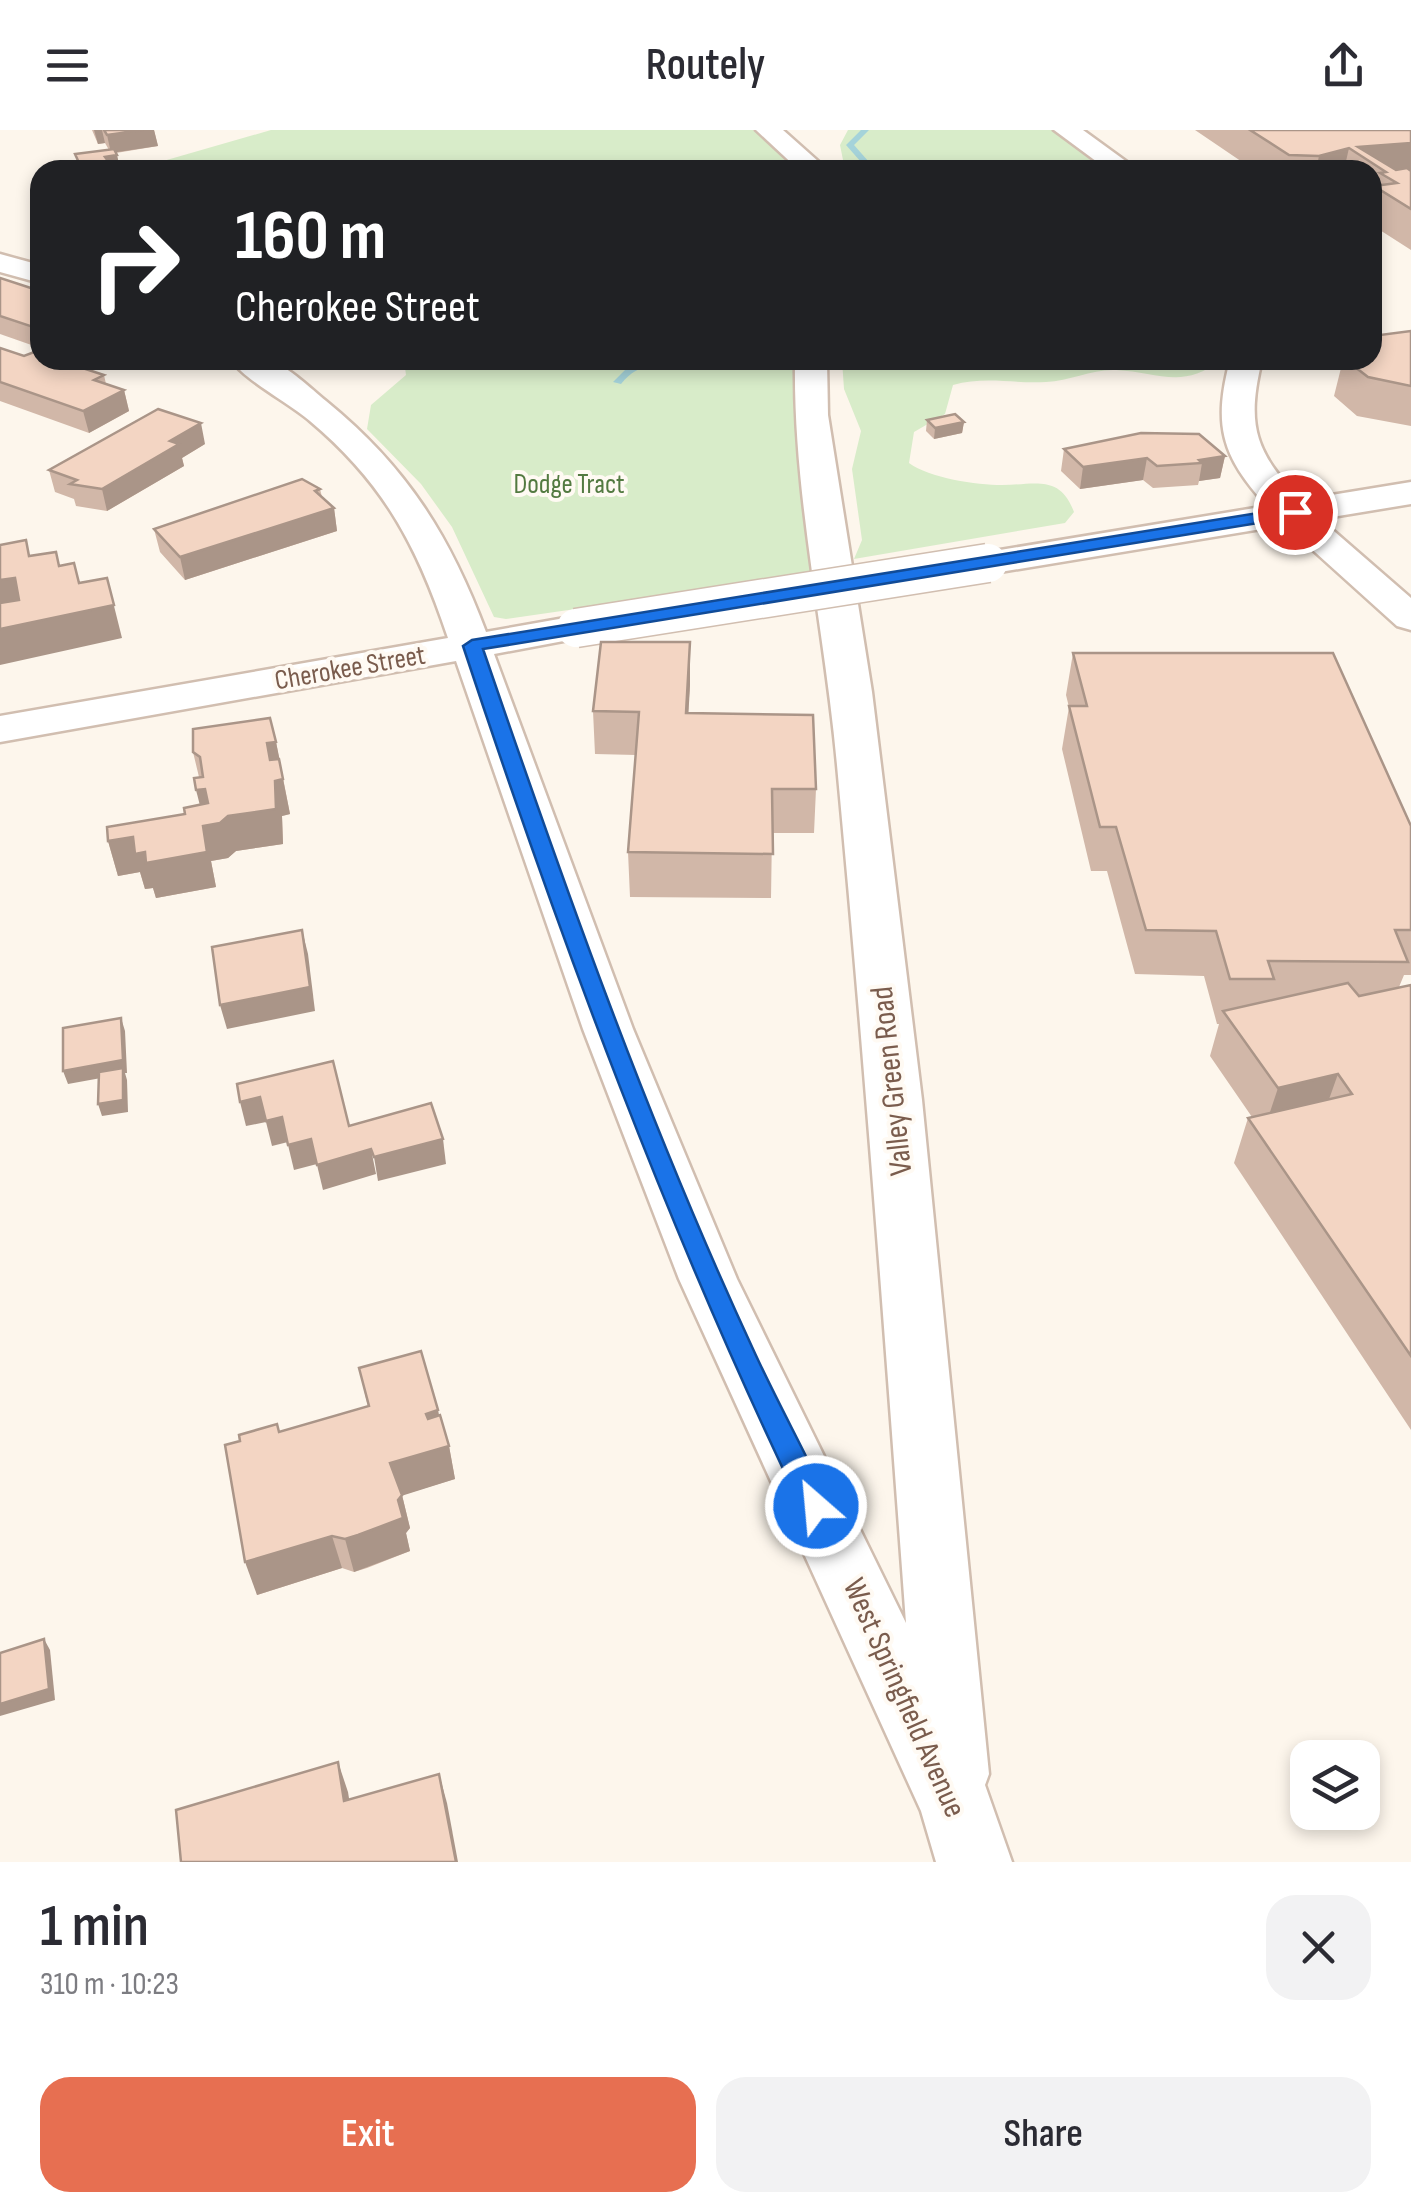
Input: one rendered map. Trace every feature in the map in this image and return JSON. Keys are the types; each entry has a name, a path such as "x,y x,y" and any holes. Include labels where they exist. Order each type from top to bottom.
{"street":[{"path":"768,130 803,160"},
{"path":"1066,130 1110,160"},
{"path":"0,263 30,271"},
{"name":"West Springfield Avenue","path":"262,370 312,404 381,469 426,532 460,605 608,1029 708,1280 956,1804 974,1862"},
{"name":"Valley Green Road","path":"811,370 811,415 852,692 895,1100 956,1804"},
{"path":"1243,370 1237,395 1240,444 1249,462 1295,512 1411,618"},
{"name":"Cherokee Street","path":"0,728 576,628 1411,492"}],"green space":[{"path":"271,130 753,130 790,160 167,160"},
{"path":"848,130 1053,130 1090,160 843,160 840,145"},
{"name":"Dodge Tract","path":"405,370 798,370 817,574 506,619 494,617 452,527 421,484 367,429 371,405 406,375"},
{"path":"843,370 1107,370 1055,381 977,381 953,385 945,414 914,432 909,463 928,473 967,482 1054,487 1074,512 1065,523 854,559 862,540 852,469 861,431 844,389"},
{"path":"1107,370 1204,370 1182,377"}],"building":[{"path":"104,130 143,130 107,135"},
{"path":"1250,130 1411,130 1411,143 1358,147 1379,160 1368,160 1349,148 1319,156 1289,155"},
{"path":"114,149 117,155 105,157 107,160 78,160 75,154"},
{"path":"1382,162 1396,170 1411,171 1411,209 1382,191 1382,185 1397,183 1382,174 1386,172"},
{"path":"0,278 30,288 30,326 0,316"},
{"path":"1411,331 1411,386 1368,377 1359,370 1382,370 1382,335"},
{"path":"0,348 24,356 30,354 30,370 89,370 104,375 94,380 124,390 83,411 0,382"},
{"path":"158,409 201,423 170,441 179,444 102,489 70,484 77,480 49,470"},
{"path":"955,414 964,422 935,428 927,420"},
{"path":"1141,433 1199,434 1225,456 1199,460 1202,463 1157,466 1147,458 1083,467 1064,449"},
{"path":"302,479 320,489 315,491 334,508 180,557 154,529"},
{"path":"26,540 29,556 56,552 59,566 74,563 79,583 107,578 114,605 0,629 0,603 19,600 15,578 0,580 0,545"},
{"path":"601,642 690,642 686,713 813,715 816,789 772,789 773,854 628,852 639,712 593,711"},
{"path":"1073,653 1333,653 1411,826 1411,930 1395,930 1408,962 1268,961 1274,979 1230,979 1216,931 1146,930 1116,827 1100,827 1069,706 1087,706"},
{"path":"270,718 276,742 267,743 270,760 279,759 283,779 275,781 276,809 228,816 220,823 203,826 207,852 146,863 145,852 135,854 133,837 108,841 107,827 185,814 184,808 208,803 205,789 196,790 194,778 203,777 200,757 193,752 193,729"},
{"path":"302,930 310,987 220,1005 212,947"},
{"path":"1348,983 1359,996 1411,985 1411,1356 1248,1118 1352,1094 1338,1074 1278,1088 1223,1011"},
{"path":"121,1018 123,1060 63,1071 63,1028"},
{"path":"333,1061 349,1126 431,1103 443,1139 374,1157 371,1149 317,1165 311,1139 288,1145 282,1117 266,1121 260,1097 240,1102 237,1084"},
{"path":"123,1068 123,1100 98,1104 99,1072"},
{"path":"421,1351 438,1410 426,1414 428,1419 440,1415 449,1446 390,1463 402,1495 398,1500 403,1518 345,1539 332,1536 245,1562 225,1445 240,1441 239,1435 277,1424 279,1432 369,1406 359,1368"},
{"path":"44,1639 49,1689 0,1704 0,1653"},
{"path":"338,1762 344,1801 439,1774 456,1862 181,1862 176,1810"}],"waterway":[{"path":"863,160 850,145 865,130"},
{"path":"618,382 630,370"}],"route":[{"path":"816,1506 754,1384 708,1280 608,1029 472,646 1295,512"}]}
